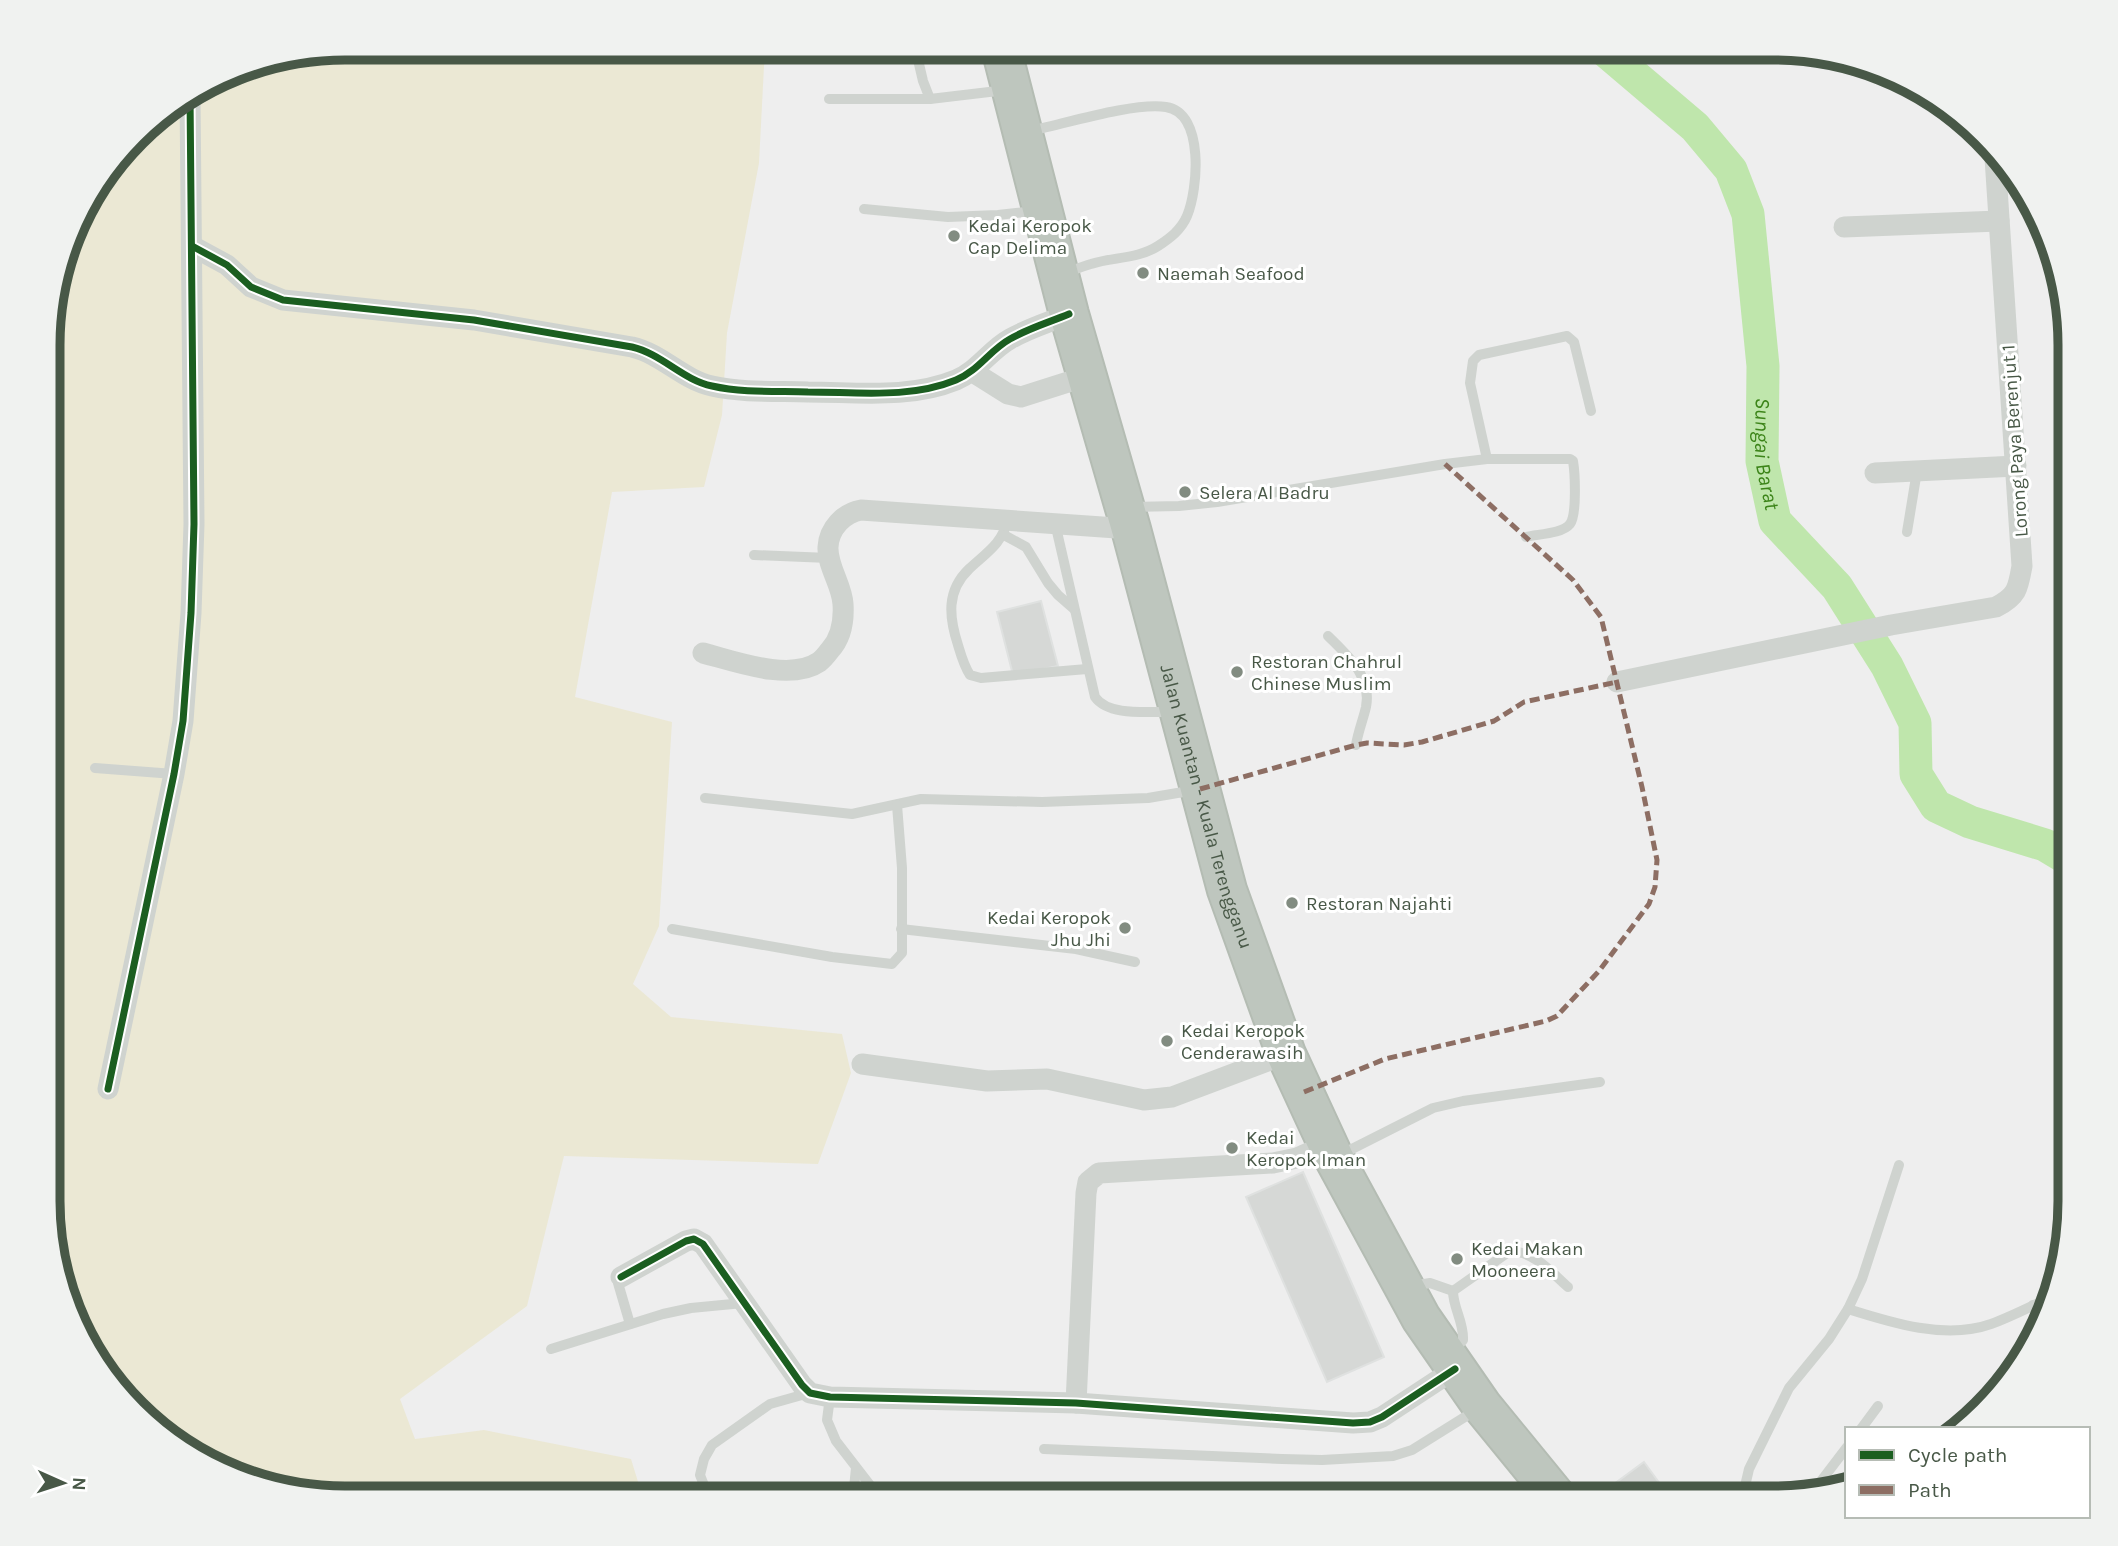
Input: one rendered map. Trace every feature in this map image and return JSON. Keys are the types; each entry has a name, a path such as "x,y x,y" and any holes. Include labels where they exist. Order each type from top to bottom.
{"highway":[{"name":"Jalan Kuantan - Kuala Terengganu","path":"1004,60 1069,314 1128,518 1227,890 1286,1054 1331,1151 1420,1318 1482,1406 1547,1486"}],"street":[{"path":"108,1089 183,721 194,524 191,105"},
{"name":"Lorong Paya Berenjut 1","path":"1617,682 1891,625 1996,607 2011,599 2018,587 2022,566 1995,166"},
{"path":"1844,228 1999,221"},
{"path":"192,246 227,265 251,286 283,300 474,320 632,347 645,350 698,382 713,387 900,393 936,386 972,372 1009,339 1069,314"},
{"path":"972,372 1008,394 1021,397 1087,376"},
{"path":"1875,473 2016,466"},
{"path":"703,653 754,667 791,670 819,662 834,645 843,619 840,587 829,558 829,540 833,530 850,512 861,510 1006,527 1128,518"},
{"path":"862,1064 986,1080 1047,1079 1144,1100 1172,1097 1286,1054"},
{"path":"1076,1403 1088,1182 1099,1173 1273,1163 1331,1151"},
{"path":"621,1277 686,1241 694,1239 703,1244 790,1371 820,1395 1076,1403 1353,1423 1381,1418 1451,1363"}],"lane":[{"path":"918,60 930,99"},
{"path":"829,99 930,99 1012,90"},
{"path":"1024,133 1119,111 1168,107 1178,112 1186,122 1192,139 1197,176 1187,216 1179,230 1155,248 1123,258 1092,263 1060,276"},
{"path":"864,209 948,217 998,215 1044,209"},
{"path":"1487,459 1471,383 1473,361 1479,355 1567,336 1574,342 1591,411"},
{"path":"1128,518 1179,506 1445,464 1487,459 1570,459 1573,461 1573,514 1570,524 1561,530 1526,537"},
{"path":"1907,532 1917,471"},
{"path":"1055,523 1095,696 1115,709 1178,712"},
{"path":"1074,608 1058,595 1026,547 1006,527 994,547 967,572 955,588 951,602 951,624 965,668 970,675 981,678 1087,669"},
{"path":"754,555 829,558"},
{"path":"1328,636 1357,665 1362,675 1367,698 1356,745"},
{"path":"95,768 174,774"},
{"path":"705,798 852,814 921,799 1042,802 1148,798 1200,789"},
{"path":"672,929 832,957 892,964 902,953 902,868 897,805"},
{"path":"901,929 1076,949 1135,962"},
{"path":"1331,1151 1433,1108 1463,1101 1600,1082"},
{"path":"1745,1486 1749,1469 1789,1388 1829,1339 1848,1309 1862,1279 1899,1165"},
{"path":"1453,1290 1510,1251 1534,1258 1568,1287"},
{"path":"621,1277 618,1283 630,1324"},
{"path":"1403,1287 1430,1283 1453,1290"},
{"path":"1451,1363 1463,1340 1464,1330 1453,1302 1453,1290"},
{"path":"1848,1309 1916,1327 1966,1329 1990,1325 2040,1302"},
{"path":"551,1349 691,1308 743,1303"},
{"path":"2033,1305 2036,1311"},
{"path":"705,1486 701,1475 704,1460 712,1445 770,1404 820,1395 836,1441 870,1486"},
{"path":"1044,1449 1322,1460 1393,1456 1412,1450 1482,1406"},
{"path":"1862,1427 1878,1406"},
{"path":"1820,1482 1845,1450"},
{"path":"854,1486 856,1468"}],"shaded area":[{"path":"326,60 764,60 759,163 727,333 722,415 704,487 612,492 575,697 672,722 659,926 633,984 671,1017 842,1034 851,1073 818,1164 564,1156 527,1306 400,1399 415,1439 484,1430 631,1459 639,1486 326,1486 271,1477 236,1465 202,1448 171,1428 143,1403 118,1375 98,1344 81,1310 69,1275 60,1220 60,326 65,289 81,236 98,202 118,171 143,143 171,118 202,98 236,81 271,69"}],"building":[{"path":"1041,601 1058,666 1013,675 997,612"},
{"path":"1303,1172 1384,1357 1327,1382 1246,1197"},
{"path":"1644,1462 1662,1486 1611,1486"}],"waterway":[{"name":"Sungai Barat","path":"1616,60 1695,127 1731,170 1748,214 1763,366 1762,461 1775,521 1837,587 1887,666 1915,723 1916,774 1936,806 1970,822 2045,845 2058,853"}],"marked path":[{"path":"1304,1092 1385,1059 1546,1021 1557,1016 1599,971 1649,904 1655,887 1657,860 1601,617 1573,580 1445,464"},
{"path":"1200,789 1356,745 1404,745 1422,742 1494,721 1524,702 1617,682"}],"cycle path":[{"path":"108,1089 183,721 194,524 190,105"},
{"path":"192,246 227,265 251,287 283,300 474,320 632,347 653,355 701,383 748,391 883,393 938,386 964,376 1010,339 1069,314"},
{"path":"621,1277 686,1241 694,1239 703,1244 802,1385 810,1393 830,1397 1076,1403 1353,1423 1370,1422 1382,1417 1455,1369"}],"place":[{"name":"Kedai Keropok Cap Delima","path":"954,236"},
{"name":"Naemah Seafood","path":"1143,273"},
{"name":"Selera Al Badru","path":"1185,492"},
{"name":"Restoran Chahrul Chinese Muslim","path":"1237,672"},
{"name":"Restoran Najahti","path":"1292,903"},
{"name":"Kedai Keropok Jhu Jhi","path":"1125,928"},
{"name":"Kedai Keropok Cenderawasih","path":"1167,1041"},
{"name":"Kedai Keropok Iman","path":"1232,1148"},
{"name":"Kedai Makan Mooneera","path":"1457,1259"}]}
